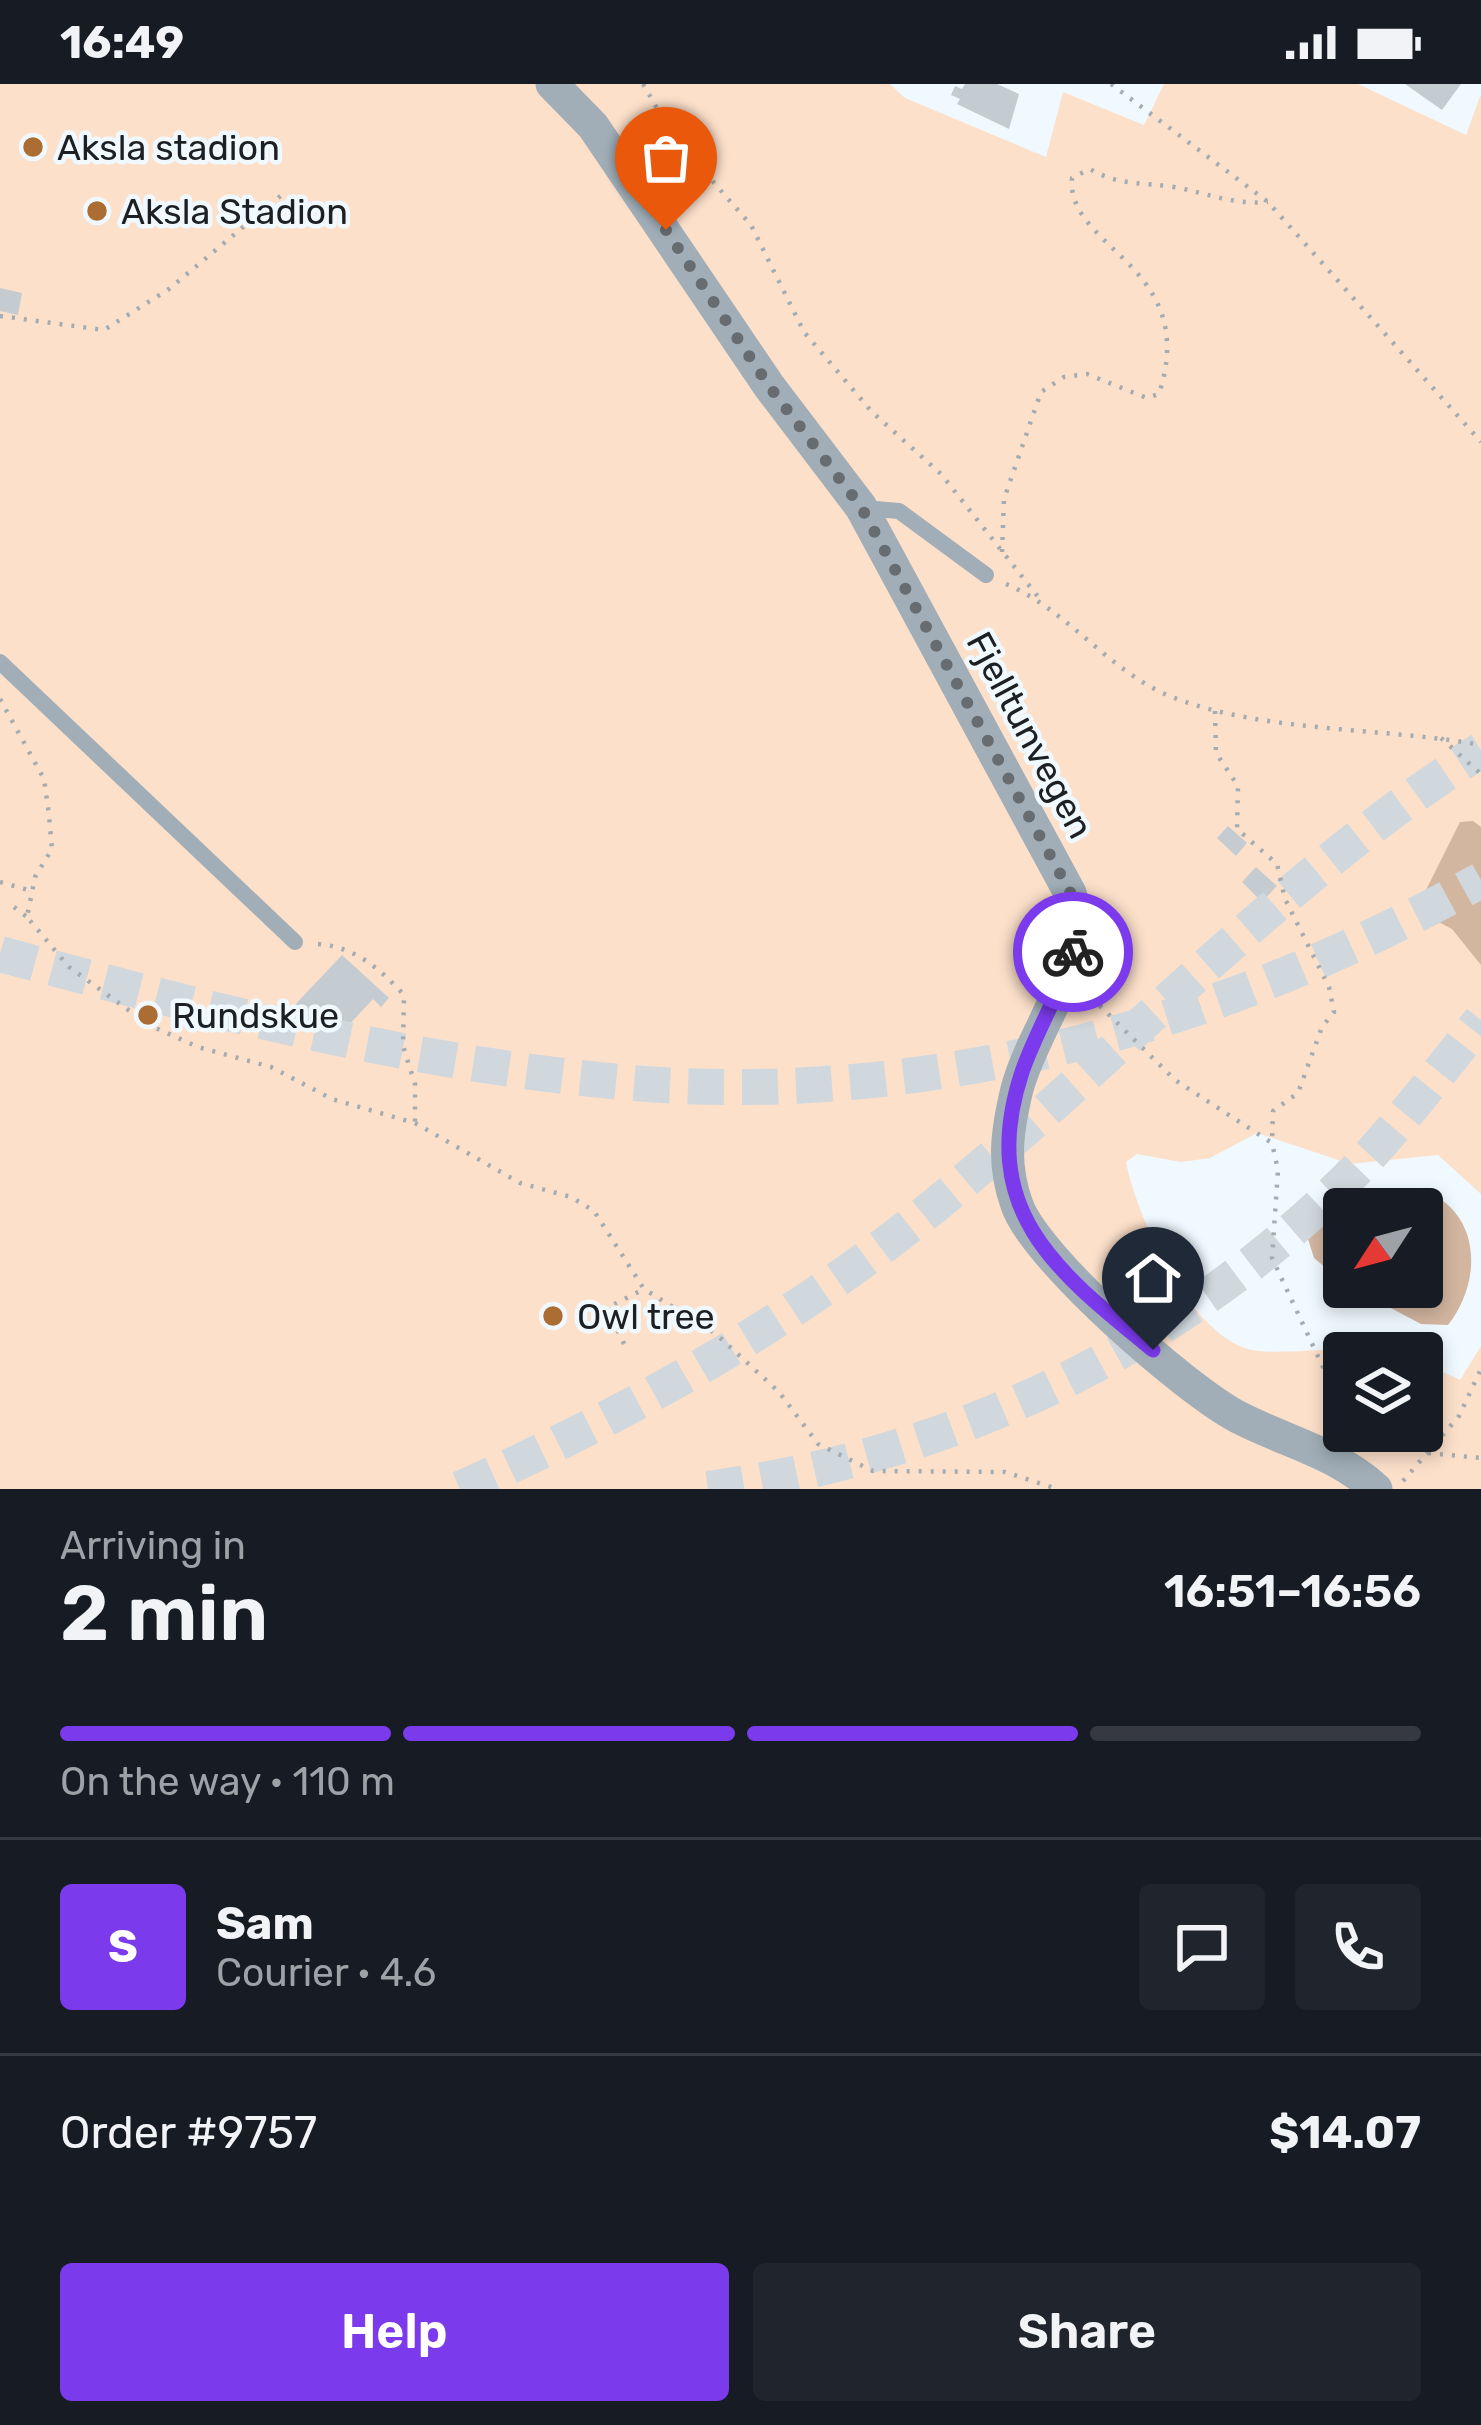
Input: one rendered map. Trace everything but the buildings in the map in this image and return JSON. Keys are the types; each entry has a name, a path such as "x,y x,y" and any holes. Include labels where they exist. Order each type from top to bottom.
{"street":[{"name":"Fjelltunvegen","path":"552,84 593,126 779,400 861,507 1070,892 1078,928 1065,972 1021,1075 1007,1130 1006,1162 1021,1215 1099,1303 1205,1393 1243,1420 1335,1458 1376,1489"}],"lane":[{"path":"861,507 899,511 986,575"},
{"path":"0,662 296,942"}],"path":[{"path":"643,84 673,136 751,225 804,332 872,412 941,474 1039,598 1123,668 1168,695 1215,711 1481,746"},
{"path":"1111,84 1268,202 1481,442"},
{"path":"1002,551 1004,499 1041,392 1064,377 1087,374 1147,398 1159,394 1162,383 1168,345 1161,307 1149,283 1077,205 1072,178 1090,169 1128,185 1174,187 1242,204 1268,202"},
{"path":"0,316 55,328 104,330 169,289 284,193"},
{"path":"986,575 1039,598"},
{"path":"0,699 44,779 52,849 32,891 27,917"},
{"path":"1215,711 1213,743 1238,786 1235,823 1277,864 1285,899 1332,993 1334,1012 1322,1027 1298,1093 1273,1111 1272,1143 1278,1170 1272,1258 1323,1367"},
{"path":"1442,738 1481,774"},
{"path":"0,882 32,891"},
{"path":"14,907 69,967 148,1024 198,1047 271,1067 332,1099 415,1123 520,1184 571,1197 594,1211 644,1289 716,1334 779,1392 818,1444 873,1471 1005,1472 1057,1489"},
{"path":"296,942 342,946 381,970 404,994 403,1046 415,1084 415,1123"},
{"path":"1065,972 1175,1079 1272,1143"},
{"path":"593,1309 608,1309 644,1289"},
{"path":"608,1309 624,1344"},
{"path":"1395,1489 1460,1416 1481,1369"},
{"path":"1427,1453 1481,1458"}],"shaded area":[{"path":"0,84 890,84 905,98 1046,157 1063,92 1144,125 1164,84 1358,84 1466,135 1481,94 1481,1194 1438,1155 1350,1164 1257,1133 1210,1158 1181,1162 1137,1154 1126,1162 1156,1245 1191,1303 1212,1327 1234,1343 1258,1351 1323,1350 1323,1452 1443,1452 1443,1372 1460,1380 1481,1346 1481,1489 0,1489"},
{"path":"1473,821 1481,827 1481,965 1452,929 1425,915 1419,904 1460,822"},
{"path":"1443,1202 1461,1220 1468,1236 1470,1272 1459,1308 1448,1325 1421,1324 1391,1308 1443,1308"},
{"path":"1323,1213 1323,1266 1314,1258 1302,1220"}],"tunnel":[{"path":"460,1489 590,1427 716,1358 836,1280 950,1193 1339,853 1481,750"},
{"path":"0,954 231,1014 463,1062 621,1082 734,1087 846,1082 957,1069 1174,1016 1381,932 1481,880"},
{"path":"708,1489 799,1473 973,1421 1056,1385 1136,1342 1212,1293 1284,1237 1352,1174 1481,1020"}],"way so far":[{"path":"666,230 769,386 861,507 904,583 1070,892 1078,915 1073,952"}],"place":[{"name":"Aksla stadion","path":"33,147"},
{"name":"Aksla Stadion","path":"97,211"},
{"name":"Rundskue","path":"148,1015"},
{"name":"Owl tree","path":"553,1316"}],"route":[{"path":"1073,952 1021,1075 1007,1130 1006,1162 1016,1202 1032,1232 1099,1303 1153,1350"}]}
